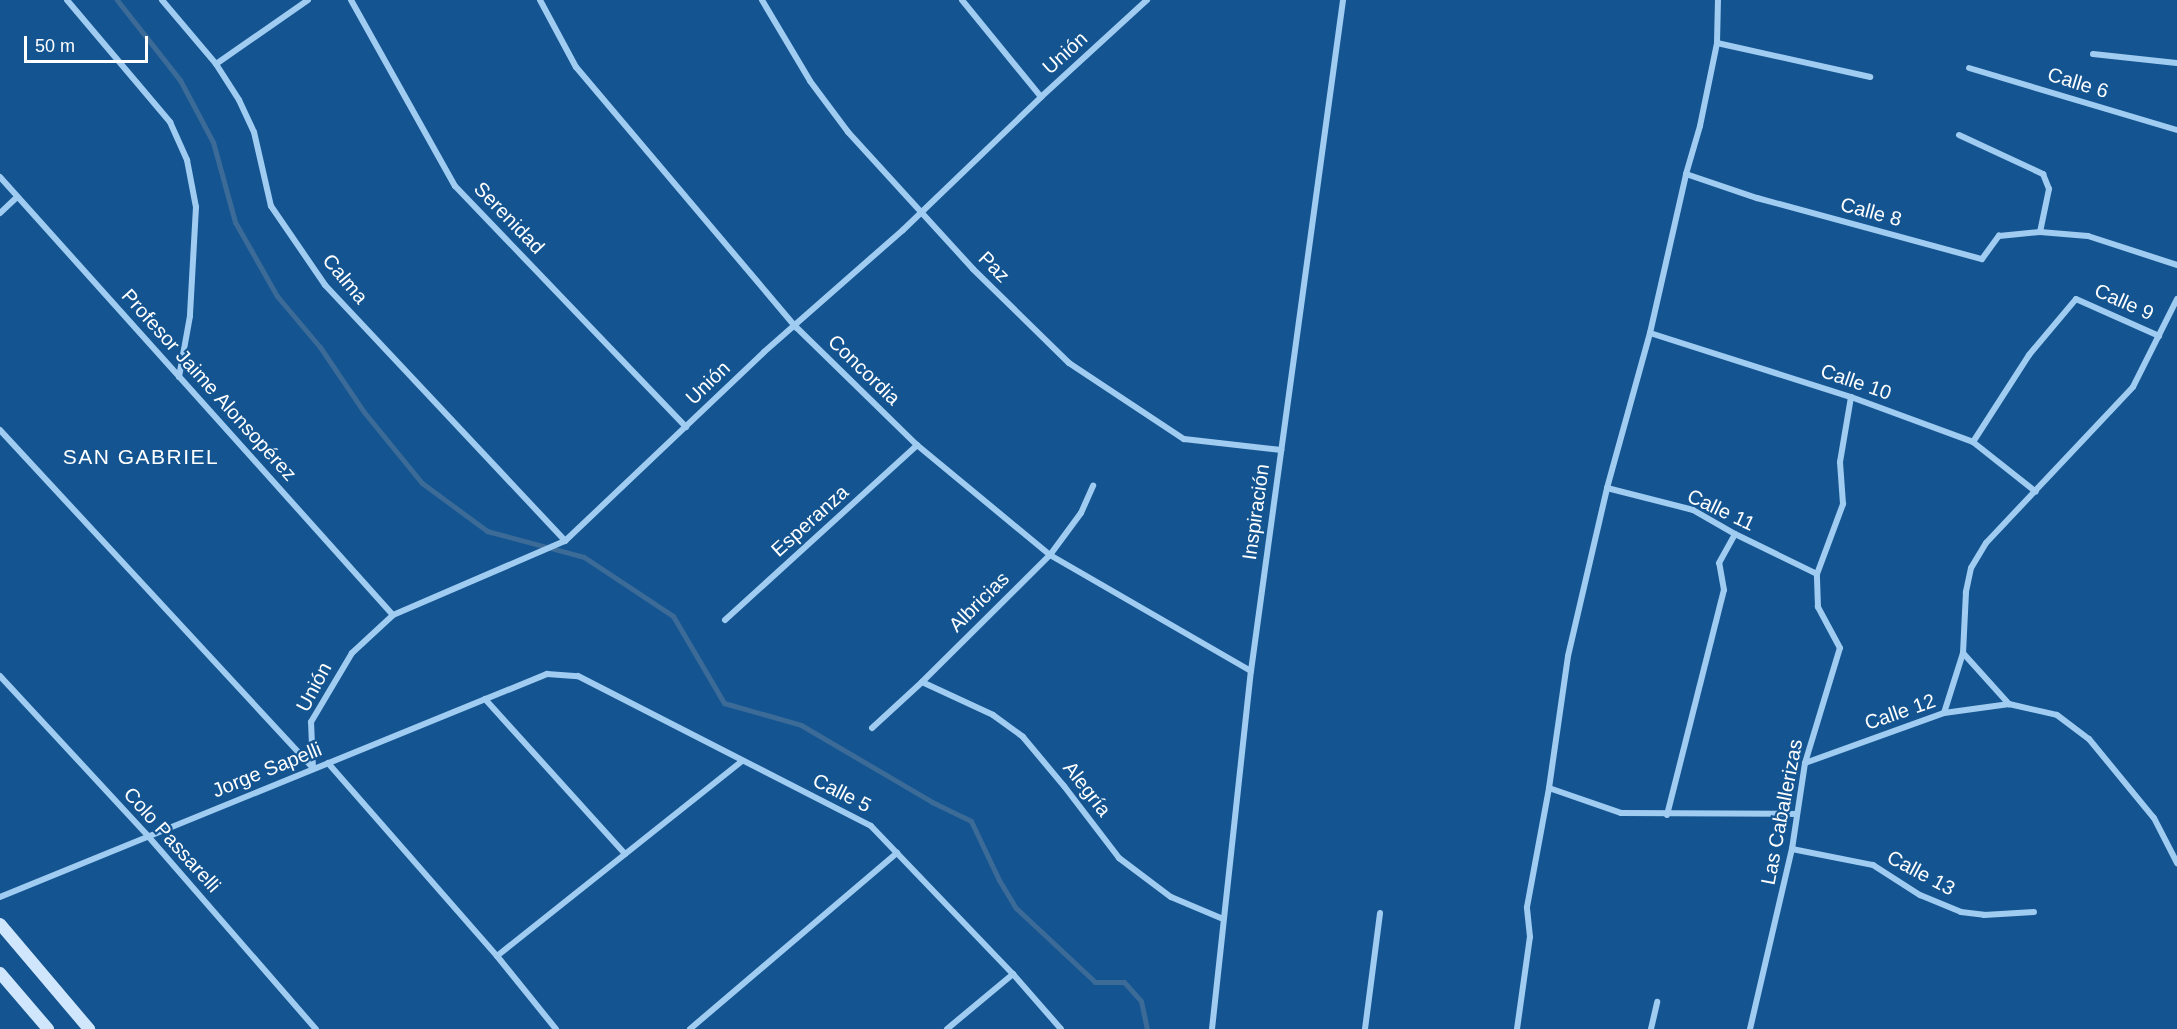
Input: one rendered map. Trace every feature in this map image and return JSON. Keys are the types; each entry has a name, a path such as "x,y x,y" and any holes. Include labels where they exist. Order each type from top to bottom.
{"street":[{"path":"67,0 170,123 187,160 196,207 190,316 179,377"},
{"name":"Calma","path":"162,0 216,64 239,99 254,132 271,206 325,285 565,541"},
{"path":"216,64 308,0"},
{"name":"Serenidad","path":"351,0 455,186 686,427"},
{"name":"Concordia","path":"540,0 576,67 795,325 917,445 1050,555 1251,671"},
{"name":"Paz","path":"762,0 810,81 848,132 973,269 1070,363 1184,439 1281,450"},
{"path":"962,0 1041,97"},
{"name":"Unión","path":"313,769 311,722 351,653 393,615 565,541 795,325 921,213 1041,97 1147,0"},
{"name":"Inspiración","path":"1212,1029 1251,671 1343,0"},
{"path":"1517,1029 1530,937 1527,907 1549,788 1568,656 1607,488 1650,333 1686,174 1700,126 1717,43 1718,0"},
{"path":"1717,43 1870,77"},
{"path":"2093,54 2177,63"},
{"name":"Calle 6","path":"1969,68 2177,130"},
{"path":"1959,135 2043,174 2049,189 2040,232"},
{"name":"Calle 8","path":"1686,174 1757,198 1982,259 1999,236 2040,232 2088,236 2177,265"},
{"name":"Profesor Jaime Alonsopérez","path":"0,177 393,615"},
{"path":"0,213 17,197"},
{"name":"Calle 9","path":"1973,442 2029,355 2076,299 2158,336"},
{"path":"1944,713 1963,653 1966,592 1971,568 1986,543 2133,387 2177,299"},
{"name":"Calle 10","path":"1650,333 1851,397 1973,442 2036,492"},
{"name":"Las Caballerizas","path":"1750,1029 1777,926 1792,849 1804,763 1840,648 1818,607 1817,574 1843,504 1840,462 1851,397"},
{"path":"0,430 313,769"},
{"name":"Esperanza","path":"725,620 917,445"},
{"name":"Albricias","path":"872,728 922,682 1050,555 1081,513 1094,486"},
{"name":"Calle 11","path":"1607,488 1693,510 1735,534 1817,574"},
{"path":"1667,815 1724,590 1719,563 1735,534"},
{"path":"1963,653 2009,704 2057,715 2089,739 2154,818 2177,863"},
{"name":"Jorge Sapelli","path":"0,897 547,674"},
{"name":"Calle 5","path":"547,674 578,676 741,762 838,807 871,826 1013,974 1061,1029"},
{"name":"Colo Passarelli","path":"0,676 148,836 316,1029"},
{"name":"Alegría","path":"922,682 993,715 1023,737 1119,858 1172,897 1223,919"},
{"path":"485,699 625,854"},
{"name":"Calle 12","path":"1804,763 1944,713 2009,704"},
{"path":"498,956 741,762"},
{"path":"328,763 498,956 556,1029"},
{"path":"1549,788 1621,813 1797,814"},
{"name":"Calle 13","path":"1792,849 1873,865 1920,895 1961,912 1984,915 2034,912"},
{"path":"690,1029 897,853"},
{"path":"1365,1029 1380,913"},
{"path":"0,924 89,1029"},
{"path":"0,973 48,1029"},
{"path":"947,1029 1013,974"},
{"path":"1651,1029 1657,1002"}],"waterway":[{"path":"117,0 180,80 213,142 235,222 277,296 320,347 364,412 422,483 487,531 584,557 673,616 724,703 801,725 932,802 971,821 999,880 1016,908 1095,982 1124,982 1141,1001 1147,1029"}],"district":[{"name":"SAN GABRIEL","path":"141,457"}]}
